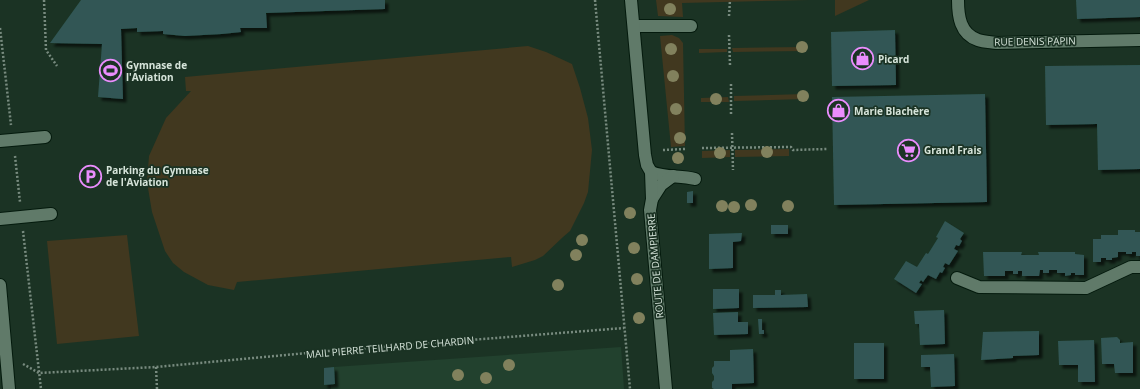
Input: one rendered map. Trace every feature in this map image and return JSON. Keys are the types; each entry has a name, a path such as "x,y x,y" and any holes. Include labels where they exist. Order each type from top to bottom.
{"street":[{"name":"ROUTE DE DAMPIERRE","path":"631,0 645,155 647,165 651,172 652,199 650,210 666,389"},
{"name":"RUE DENIS PAPIN","path":"958,0 958,15 961,24 968,34 979,41 1140,40"},
{"path":"634,26 692,26"},
{"path":"0,141 45,137"},
{"path":"651,172 661,176 684,176 695,179"},
{"path":"652,199 661,185 673,176"},
{"path":"0,219 51,214"},
{"path":"957,278 979,287 1086,288 1131,267 1140,267"},
{"path":"0,285 3,355 9,389"}],"path":[{"path":"44,0 46,50 57,66"},
{"path":"595,0 630,389"},
{"path":"729,16 730,0"},
{"path":"730,35 730,65"},
{"path":"731,84 731,114"},
{"path":"732,133 733,170"},
{"path":"702,148 791,147 793,150 827,149"},
{"path":"663,150 685,149"},
{"name":"MAIL PIERRE TEILHARD DE CHARDIN","path":"3,355 40,373 156,367 329,351 624,328"},
{"path":"156,367 157,389"}],"shaded area":[{"path":"656,0 809,0 682,3 683,17 658,16"},
{"path":"835,0 869,0 835,16"},
{"path":"672,35 679,38 683,43 685,146 671,147 660,36"},
{"path":"528,46 546,52 572,64 588,118 592,150 588,192 584,203 570,231 543,256 512,267 511,257 237,282 234,290 208,285 184,272 173,263 165,251 152,212 147,182 149,156 166,118 191,91 186,91 185,77"},
{"path":"804,47 805,51 733,52 732,48"},
{"path":"699,49 727,49 727,52 699,53"},
{"path":"805,94 805,99 734,101 734,96"},
{"path":"728,97 729,102 701,102 701,98"},
{"path":"789,149 789,156 735,157 735,150"},
{"path":"730,150 730,157 702,158 702,151"},
{"path":"127,235 139,336 57,344 47,241"},
{"path":"621,347 624,389 331,389 331,385 335,384 334,367"}],"building":[{"name":"Gymnase de l'Aviation","path":"81,0 385,0 385,9 266,13 267,28 240,28 241,32 222,34 185,36 163,34 163,31 137,32 137,28 121,29 123,99 98,97 102,44 50,43"},
{"path":"1076,0 1140,0 1140,17 1077,19"},
{"name":"Picard","path":"895,30 896,85 832,86 831,32"},
{"path":"1140,65 1140,169 1098,170 1097,124 1046,125 1045,66"},
{"name":"Grand Frais","path":"985,94 987,202 834,205 832,97"},
{"path":"693,191 693,203 687,203 687,192"},
{"path":"945,221 964,233 960,239 962,241 959,246 956,245 954,249 958,251 949,265 945,263 943,267 945,268 942,273 940,272 936,279 928,275 923,282 921,280 919,283 922,284 916,293 894,279 906,261 917,267 926,253 928,254 938,238 936,237"},
{"path":"771,225 788,225 788,234 771,234"},
{"path":"1118,230 1135,230 1135,232 1140,232 1140,256 1136,256 1136,252 1126,254 1126,252 1118,252 1118,257 1112,258 1112,260 1101,258 1101,262 1093,262 1093,239 1101,239 1101,235 1118,235"},
{"path":"742,233 741,241 733,242 733,268 709,269 709,234"},
{"path":"983,252 1022,252 1021,255 1039,255 1038,252 1075,252 1075,254 1084,255 1084,275 1075,275 1075,273 1071,273 1071,275 1065,276 1065,273 1057,273 1057,270 1049,270 1049,273 1043,273 1043,270 1040,270 1039,276 1022,276 1022,271 1018,271 1018,274 1013,274 1013,271 1005,271 1005,276 984,276"},
{"path":"713,289 739,289 739,308 713,309"},
{"path":"775,290 781,290 781,295 807,294 808,307 753,308 753,295 775,295"},
{"path":"944,310 945,344 920,345 919,324 915,324 914,311"},
{"path":"738,312 738,322 748,322 748,334 714,335 713,313"},
{"path":"758,319 762,319 762,330 764,330 764,334 759,334"},
{"path":"1039,331 1039,355 1013,356 1013,358 981,360 983,332"},
{"path":"1117,337 1120,340 1120,343 1133,342 1133,373 1115,373 1114,364 1102,364 1101,338"},
{"path":"1094,340 1095,382 1078,382 1078,365 1059,365 1058,341"},
{"path":"854,343 884,343 884,379 854,379"},
{"path":"753,349 754,383 732,384 732,389 712,388 714,376 712,373 712,368 714,366 714,361 730,361 730,350"},
{"path":"954,354 955,386 931,387 930,367 921,367 921,355"},
{"path":"334,367 335,384 324,385 324,368"}],"place":[{"name":"Picard","path":"863,59"},
{"name":"Gymnase de l'Aviation","path":"111,71"},
{"name":"Marie Blachère","path":"838,111"},
{"name":"Grand Frais","path":"909,150"},
{"name":"Parking du Gymnase de l'Aviation","path":"91,176"}]}
